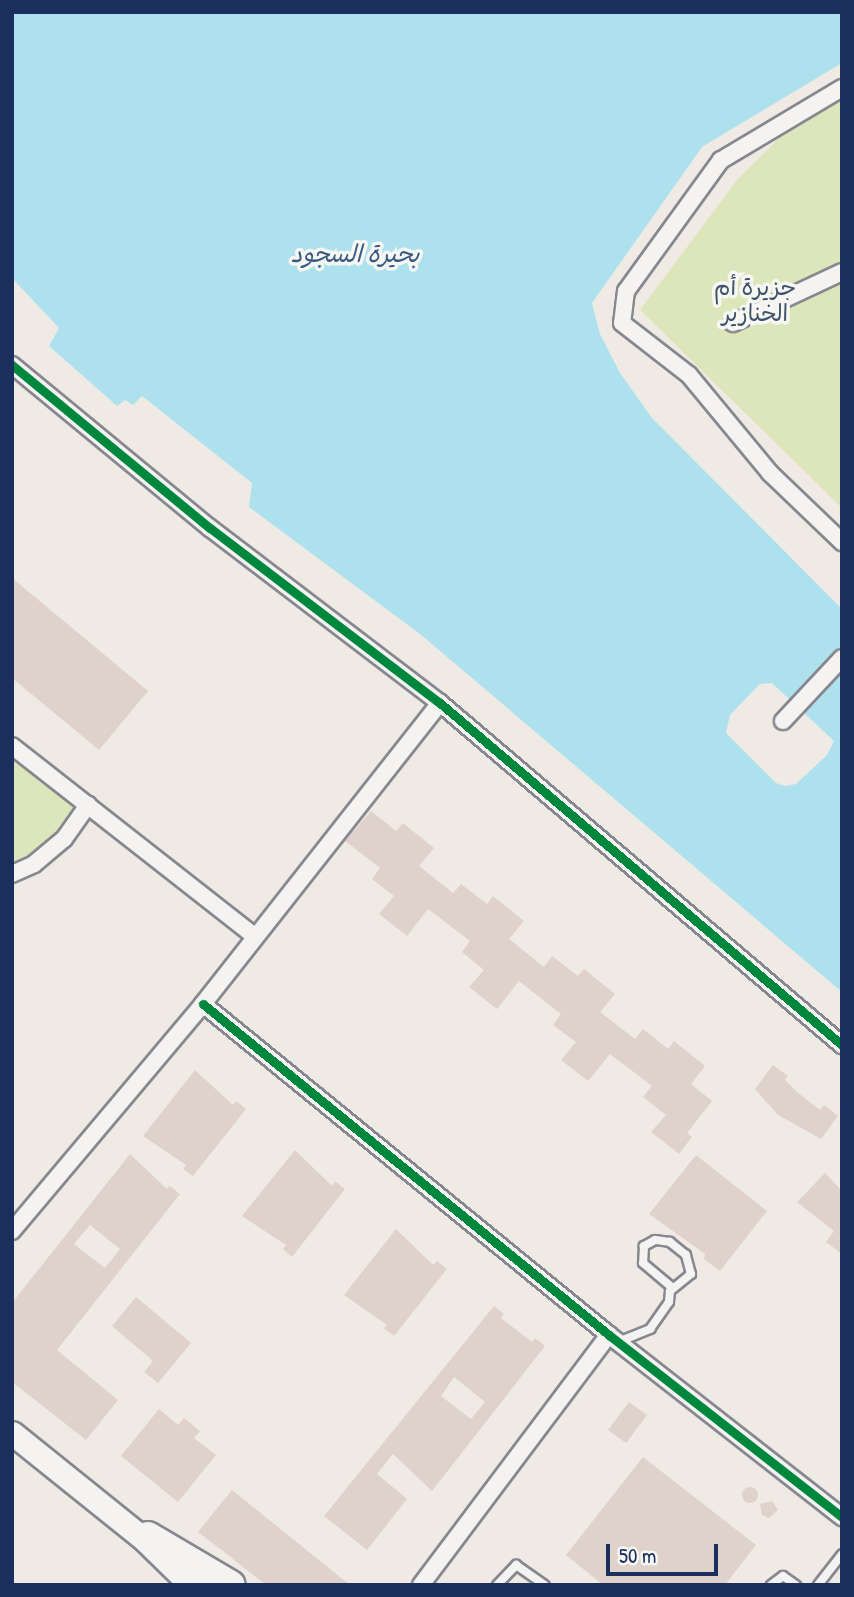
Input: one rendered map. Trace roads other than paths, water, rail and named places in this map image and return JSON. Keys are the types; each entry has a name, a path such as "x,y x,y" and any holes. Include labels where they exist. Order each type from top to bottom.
{"highway":[{"path":"148,1536 231,1585"}],"street":[{"path":"842,88 721,160 626,291 622,323 688,375 770,473 842,542"},
{"path":"733,323 842,272"},
{"path":"12,365 210,528 440,703 842,1045"},
{"path":"783,721 842,658"},
{"path":"12,1231 203,1004 440,703"},
{"path":"12,746 254,936"},
{"path":"12,874 34,864 64,839 88,805"},
{"path":"203,1004 613,1339 842,1517"},
{"path":"421,1585 613,1339"},
{"path":"12,1433 97,1500 214,1585"},
{"path":"97,1500 191,1585"}],"lane":[{"path":"613,1339 650,1329 666,1308 673,1288 691,1274 690,1259 670,1242 648,1243 640,1254 643,1263 673,1288"},
{"path":"818,1585 842,1554"},
{"path":"497,1585 516,1565 545,1585"},
{"path":"771,1585 783,1576 796,1585"}],"water":[{"name":"بحيرة السجود","path":"12,12 842,12 842,63 702,147 592,303 600,334 620,373 652,418 842,609 842,992 420,634 249,507 252,483 142,396 133,405 125,400 117,406 49,346 59,328 12,278","holes":["772,683 834,741 827,755 796,784 785,786 776,783 726,733 730,715 760,684"]}],"park label":[{"name":"جزيرة أم الخنازير","path":"755,300"}]}
